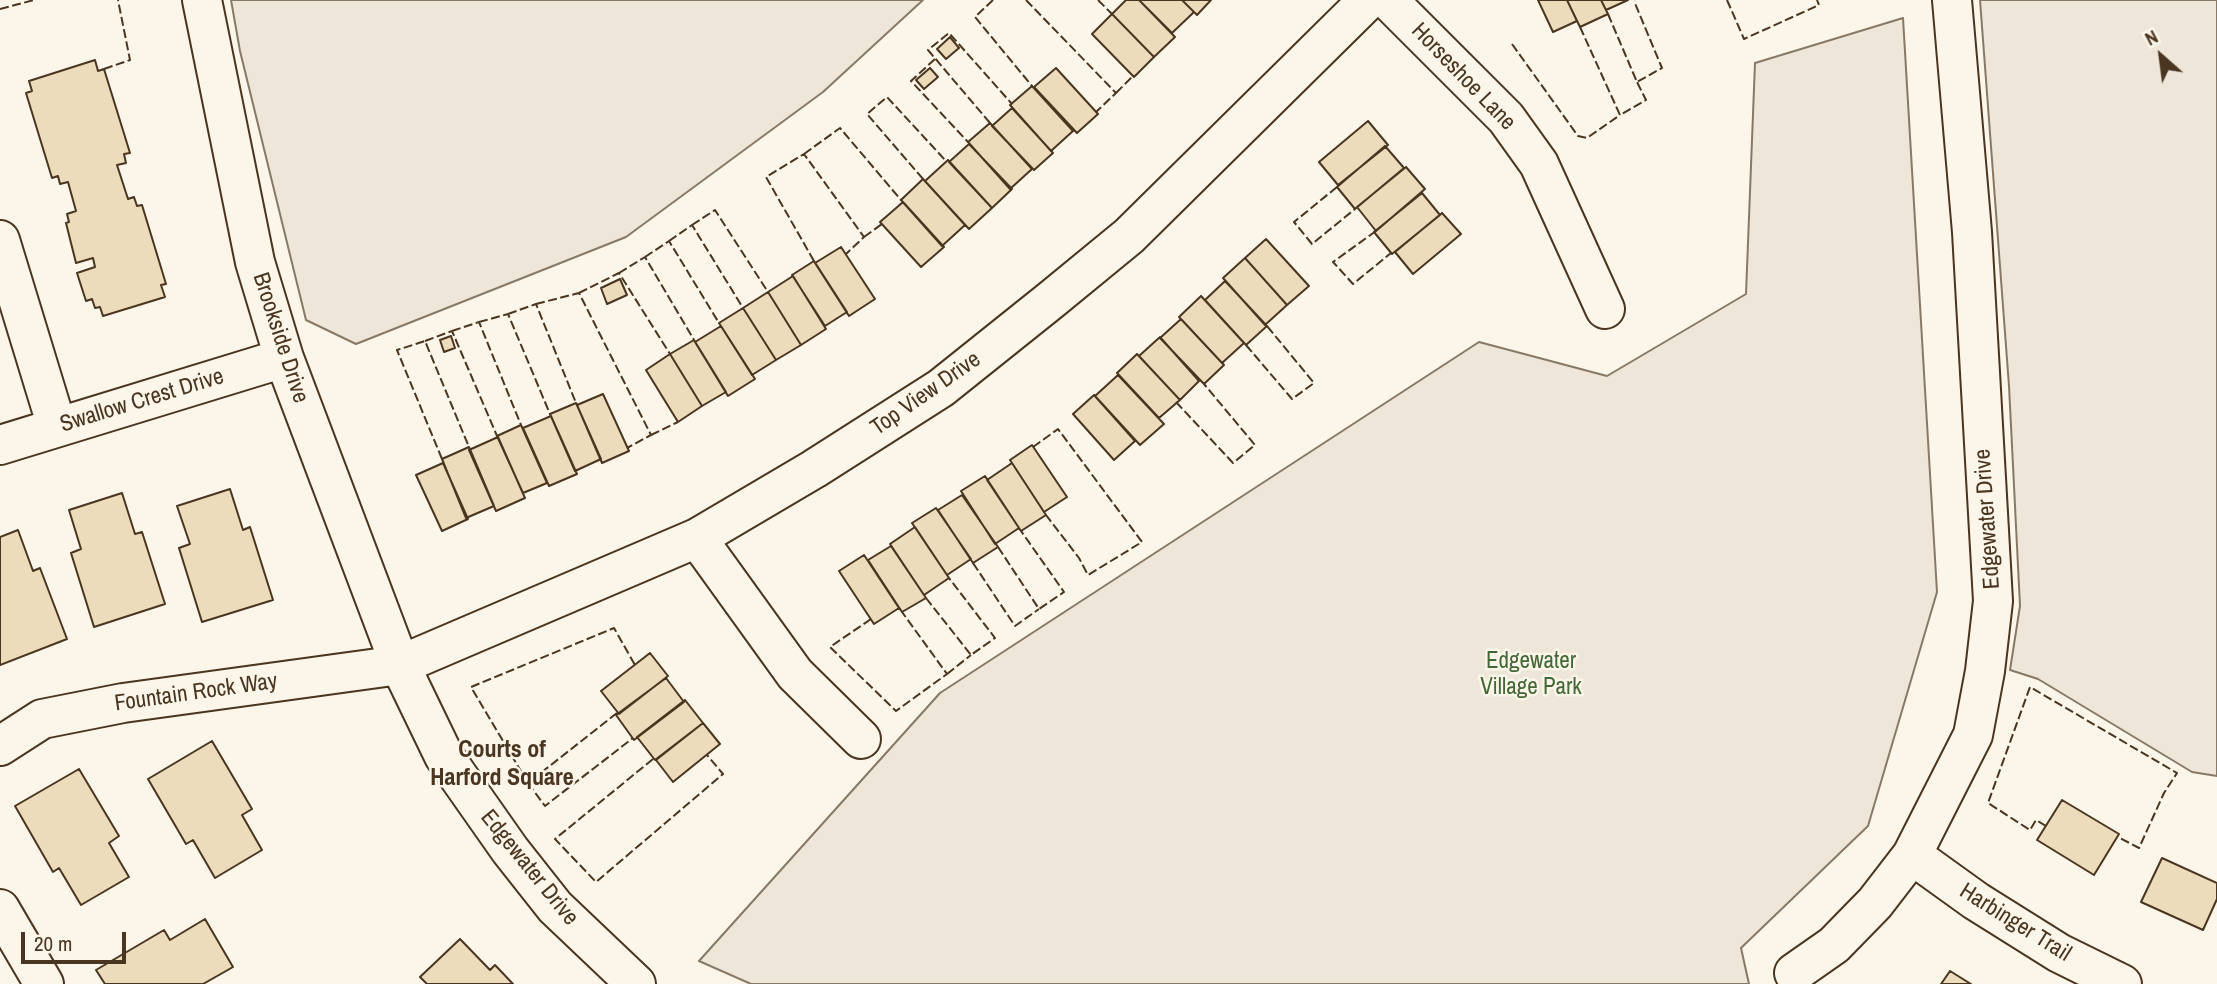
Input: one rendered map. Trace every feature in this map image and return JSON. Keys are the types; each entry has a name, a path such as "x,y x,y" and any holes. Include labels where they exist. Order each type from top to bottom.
{"street":[{"name":"Brookside Drive","path":"202,0 255,262 284,358 400,665"},
{"name":"Top View Drive","path":"400,665 697,538 814,469 941,388 1129,236 1368,0"},
{"name":"Horseshoe Lane","path":"1388,0 1506,118 1539,164 1605,309"},
{"name":"Edgewater Drive","path":"1794,973 1834,945 1875,903 1912,855 1973,735 1993,601 1972,232 1952,0"},
{"path":"0,240 57,427"},
{"name":"Swallow Crest Drive","path":"0,445 284,358"},
{"path":"697,538 795,674 861,739"},
{"name":"Edgewater Drive","path":"400,665 444,755 510,850 555,907 636,984"},
{"name":"Fountain Rock Way","path":"0,746 42,719 123,702 400,665"},
{"name":"Harbinger Trail","path":"1912,855 1976,901 2059,953 2122,984"},
{"path":"0,909 44,984"}],"green space":[{"path":"231,0 923,0 823,92 626,237 356,344 306,320 240,51"},
{"path":"1980,0 2217,0 2217,776 2192,772 2038,679 2010,670 2020,606 2009,386"},
{"name":"Edgewater Village Park","path":"1903,18 1937,592 1868,826 1741,948 1749,984 751,984 699,961 940,693 1479,342 1607,376 1746,294 1755,63"}],"building":[{"path":"1126,0 1139,0 1175,37 1154,57 1112,14"},
{"path":"1139,0 1182,0 1194,12 1172,33"},
{"path":"1182,0 1211,0 1197,15"},
{"path":"1538,0 1567,0 1577,21 1553,32"},
{"path":"1567,0 1601,0 1608,14 1580,27"},
{"path":"1601,0 1628,0 1606,10"},
{"path":"1112,14 1154,57 1134,77 1092,34"},
{"path":"950,37 959,48 946,59 937,49"},
{"path":"95,60 98,71 104,69 130,153 124,154 126,163 117,165 128,199 134,197 137,206 142,205 166,284 161,285 165,297 103,316 100,307 95,308 92,299 86,301 77,273 95,267 93,258 76,263 66,223 69,222 67,214 76,211 68,182 60,184 58,176 52,178 26,93 32,91 29,81"},
{"path":"930,68 938,77 924,89 916,80"},
{"path":"1056,68 1098,114 1077,133 1034,87"},
{"path":"1032,86 1073,131 1051,151 1010,105"},
{"path":"1012,108 1053,153 1034,170 992,126"},
{"path":"1368,121 1388,145 1338,185 1319,162"},
{"path":"990,123 1032,169 1010,189 968,142"},
{"path":"969,144 1012,189 992,208 949,162"},
{"path":"1385,146 1404,168 1355,209 1337,187"},
{"path":"948,160 992,208 969,229 925,181"},
{"path":"1406,167 1425,189 1376,231 1357,207"},
{"path":"923,179 965,225 942,246 901,200"},
{"path":"1422,193 1440,215 1392,254 1374,232"},
{"path":"903,202 944,247 921,267 880,222"},
{"path":"1442,213 1461,234 1413,274 1395,252"},
{"path":"1266,239 1309,286 1287,305 1245,258"},
{"path":"841,247 875,299 849,316 815,263"},
{"path":"1245,258 1287,305 1265,325 1223,278"},
{"path":"814,261 847,312 825,326 792,275"},
{"path":"793,276 826,329 801,345 768,292"},
{"path":"620,279 627,295 607,304 601,288"},
{"path":"1225,281 1267,326 1246,345 1205,300"},
{"path":"768,292 801,345 776,360 743,308"},
{"path":"1201,296 1244,343 1222,363 1179,317"},
{"path":"743,308 776,360 752,375 719,323"},
{"path":"1181,319 1224,365 1204,384 1160,338"},
{"path":"721,326 755,379 728,396 695,342"},
{"path":"451,336 455,348 444,352 440,340"},
{"path":"1160,337 1199,381 1180,400 1139,356"},
{"path":"694,340 726,392 702,406 670,354"},
{"path":"670,354 702,406 678,422 646,370"},
{"path":"1137,354 1180,400 1159,418 1117,373"},
{"path":"1118,375 1164,424 1140,445 1095,396"},
{"path":"603,394 629,451 602,463 577,405"},
{"path":"1094,395 1135,441 1114,460 1073,414"},
{"path":"576,403 601,459 575,471 550,414"},
{"path":"551,416 577,474 549,486 523,428"},
{"path":"521,425 547,483 523,493 497,436"},
{"path":"498,437 525,498 496,511 469,450"},
{"path":"1032,445 1067,497 1044,512 1010,460"},
{"path":"469,447 494,506 466,518 442,459"},
{"path":"443,463 468,519 442,531 416,475"},
{"path":"1012,463 1046,515 1021,531 987,480"},
{"path":"985,476 1019,528 995,544 961,491"},
{"path":"230,489 243,530 250,527 273,600 202,622 179,548 190,544 177,506"},
{"path":"122,493 135,534 142,532 165,604 94,627 71,553 81,549 69,510"},
{"path":"962,495 998,547 973,563 938,510"},
{"path":"936,508 971,559 947,575 912,523"},
{"path":"915,527 949,578 924,595 890,544"},
{"path":"18,530 33,571 40,568 67,639 0,665 0,537"},
{"path":"891,546 926,598 902,612 868,560"},
{"path":"864,555 899,608 874,624 839,571"},
{"path":"650,653 668,676 619,714 601,691"},
{"path":"666,678 684,702 634,740 616,715"},
{"path":"685,700 703,723 655,760 637,737"},
{"path":"703,723 720,744 673,782 656,760"},
{"path":"212,741 252,809 242,815 262,850 215,878 193,840 186,844 148,779"},
{"path":"79,769 119,836 109,843 129,877 81,905 59,868 53,872 15,806"},
{"path":"2062,800 2119,834 2094,875 2037,840"},
{"path":"2162,858 2217,883 2217,899 2203,930 2141,902"},
{"path":"205,919 233,967 203,984 105,984 96,970 164,930 170,940"},
{"path":"460,939 490,970 495,965 513,984 427,984 420,977"},
{"path":"1950,971 1971,984 1941,984"}],"fence":[{"path":"0,9 34,0"},
{"path":"104,69 130,60 118,0"},
{"path":"993,0 975,17 1032,86"},
{"path":"1026,0 1116,93 1096,112"},
{"path":"1098,0 1112,14"},
{"path":"1727,0 1744,39 1819,5 1817,0"},
{"path":"1608,14 1637,82 1662,68 1634,1"},
{"path":"1580,27 1620,115 1646,100 1637,82"},
{"path":"990,123 928,50 949,33 1012,104"},
{"path":"1512,44 1578,136 1587,138 1620,115"},
{"path":"935,59 911,81 968,142"},
{"path":"1116,93 1133,76"},
{"path":"923,179 867,114 887,97 946,161"},
{"path":"804,154 840,128 901,200"},
{"path":"814,261 766,177 804,154 864,237 846,254"},
{"path":"1337,187 1294,222 1312,244 1355,209"},
{"path":"692,225 715,210 768,292"},
{"path":"864,237 882,224"},
{"path":"669,241 692,225 743,308"},
{"path":"1376,231 1333,262 1353,284 1391,253"},
{"path":"645,257 669,241 719,323"},
{"path":"619,273 645,257 694,340"},
{"path":"579,293 619,273 670,354"},
{"path":"536,304 579,293 651,435 627,448"},
{"path":"508,314 536,304 576,403"},
{"path":"479,322 508,314 550,414"},
{"path":"452,331 479,322 521,425"},
{"path":"1246,345 1292,399 1314,383 1267,326"},
{"path":"425,341 452,331 497,436"},
{"path":"442,459 397,350 425,341 469,447"},
{"path":"1176,402 1233,463 1255,445 1204,384"},
{"path":"651,435 678,422"},
{"path":"1033,447 1058,429 1142,542 1088,575 1079,558 1046,515"},
{"path":"998,547 1039,609 1064,592 1021,531"},
{"path":"973,563 1015,626 1039,609"},
{"path":"926,598 971,655 995,638 949,578"},
{"path":"871,619 830,647 896,711 947,674 902,612"},
{"path":"617,713 528,783 471,687 614,628 635,665"},
{"path":"947,674 971,655"},
{"path":"2046,826 2036,820 2030,830 1988,803 2030,687 2177,773 2164,793 2139,848 2118,837"},
{"path":"528,783 545,806 633,738"},
{"path":"653,759 555,839 596,882 723,774 707,755"}],"district":[{"name":"Courts of Harford Square","path":"502,765"}]}
